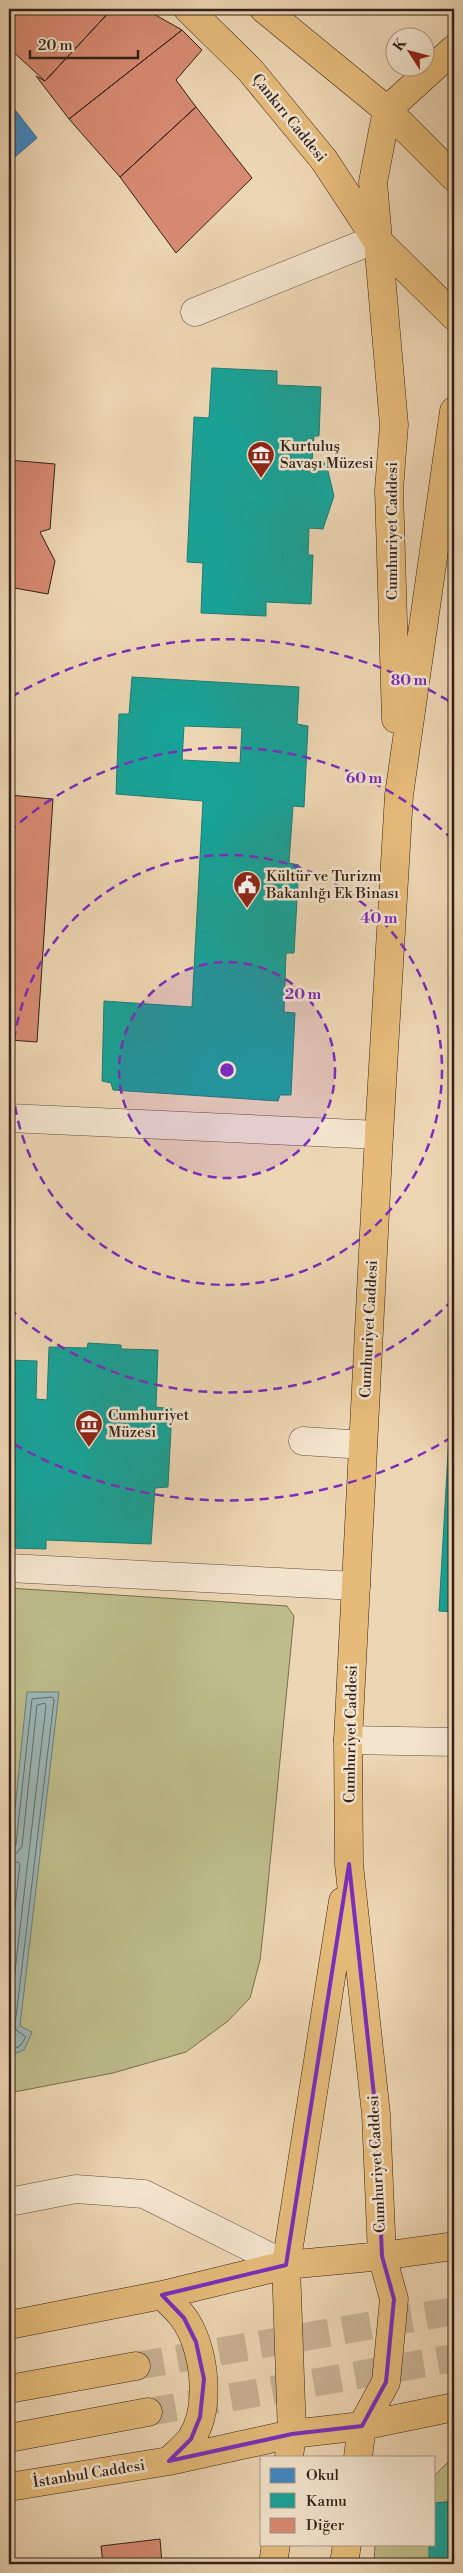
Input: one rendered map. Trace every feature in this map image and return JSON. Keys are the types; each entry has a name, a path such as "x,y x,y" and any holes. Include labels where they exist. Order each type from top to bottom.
{"main road":[{"name":"Çankırı Caddesi","path":"188,9 220,38 262,84 324,160 376,239 454,316"},
{"path":"264,9 387,110 454,177"},
{"path":"387,110 454,49"},
{"name":"Cumhuriyet Caddesi","path":"387,110 373,182 376,239 394,425 389,490 399,795"},
{"name":"Cumhuriyet Caddesi","path":"358,2456 362,2426 386,2382 394,2299 382,2256 376,2114 349,1864 348,1740 378,1135 399,795 454,411"},
{"name":"Cumhuriyet Caddesi","path":"290,2446 286,2265 349,1864"},
{"path":"9,2325 162,2295 286,2265 382,2256 454,2246"},
{"path":"162,2295 184,2318 196,2342 204,2379 200,2417 191,2439 169,2461"},
{"path":"9,2389 136,2366"},
{"name":"İstanbul Caddesi","path":"9,2487 169,2461 290,2446 362,2426 454,2407"},
{"path":"9,2438 148,2412"},
{"path":"273,2564 276,2546"},
{"path":"344,2564 347,2546"}],"street":[{"path":"195,312 376,239"},
{"path":"9,1118 378,1135"},
{"path":"303,1441 363,1445"},
{"path":"9,1568 77,1574 356,1586"},
{"path":"348,1740 454,1742"},
{"path":"9,2202 76,2189 144,2194 286,2265"}],"highlighted area":[{"path":"349,1864 376,2114 382,2256 394,2299 386,2382 362,2426 292,2434 169,2461 191,2439 200,2417 204,2379 196,2342 184,2318 162,2295 286,2265"}],"shaded area":[{"path":"454,1068 454,1120 451,1120"},
{"path":"9,1588 287,1606 294,1616 260,1960 250,1998 228,2021 186,2052 113,2073 9,2093"},
{"path":"454,2456 454,2564 374,2564 375,2546 436,2546 436,2474"}],"water":[{"path":"27,1692 59,1692 20,2026 32,2032 24,2050 9,2056 9,1867"}],"building: Okul":[{"path":"9,102 37,138 9,162"}],"building: Kamu":[{"name":"Kurtuluş Savaşı Müzesi","path":"212,368 277,371 277,385 321,387 319,436 314,436 312,462 326,463 334,496 323,529 309,528 308,555 313,555 311,604 266,602 266,616 201,613 203,563 187,562 194,417 209,418"},
{"name":"Kültür ve Turizm Bakanlığı Ek Binası","path":"132,677 299,687 297,724 308,726 304,807 293,806 289,863 299,865 294,953 286,953 284,1012 295,1013 291,1095 280,1095 278,1101 113,1090 111,1083 102,1081 104,1001 192,1007 203,801 116,794 119,714 129,714","holes":["184,726 242,728 240,763 182,760"]},
{"name":"Cumhuriyet Müzesi","path":"88,1343 121,1345 121,1349 158,1350 156,1407 172,1409 168,1487 155,1488 151,1544 46,1540 46,1549 9,1548 9,1360 37,1361 36,1399 47,1400 49,1347 87,1348"},
{"path":"454,1348 454,1612 439,1611"},
{"path":"454,2501 454,2564 429,2564 429,2546 436,2546 436,2503"}],"building: Diğer":[{"path":"9,9 112,9 45,81 9,48"},
{"path":"112,9 145,9 182,30 69,119 36,76 45,81"},
{"path":"182,30 202,50 176,80 196,107 120,177 69,119"},
{"path":"196,107 252,178 176,253 120,177"},
{"path":"9,460 55,464 50,529 40,532 55,561 48,594 9,587"},
{"path":"9,795 53,799 37,1042 9,1040"},
{"path":"160,2539 162,2564 103,2564 101,2546"}],"tunnel":[{"path":"136,2366 454,2311"},
{"path":"148,2412 454,2358"}],"place":[{"name":"Kurtuluş Savaşı Müzesi","path":"261,479"},
{"name":"Kültür ve Turizm Bakanlığı Ek Binası","path":"247,909"},
{"name":"Cumhuriyet Müzesi","path":"89,1448"}]}
